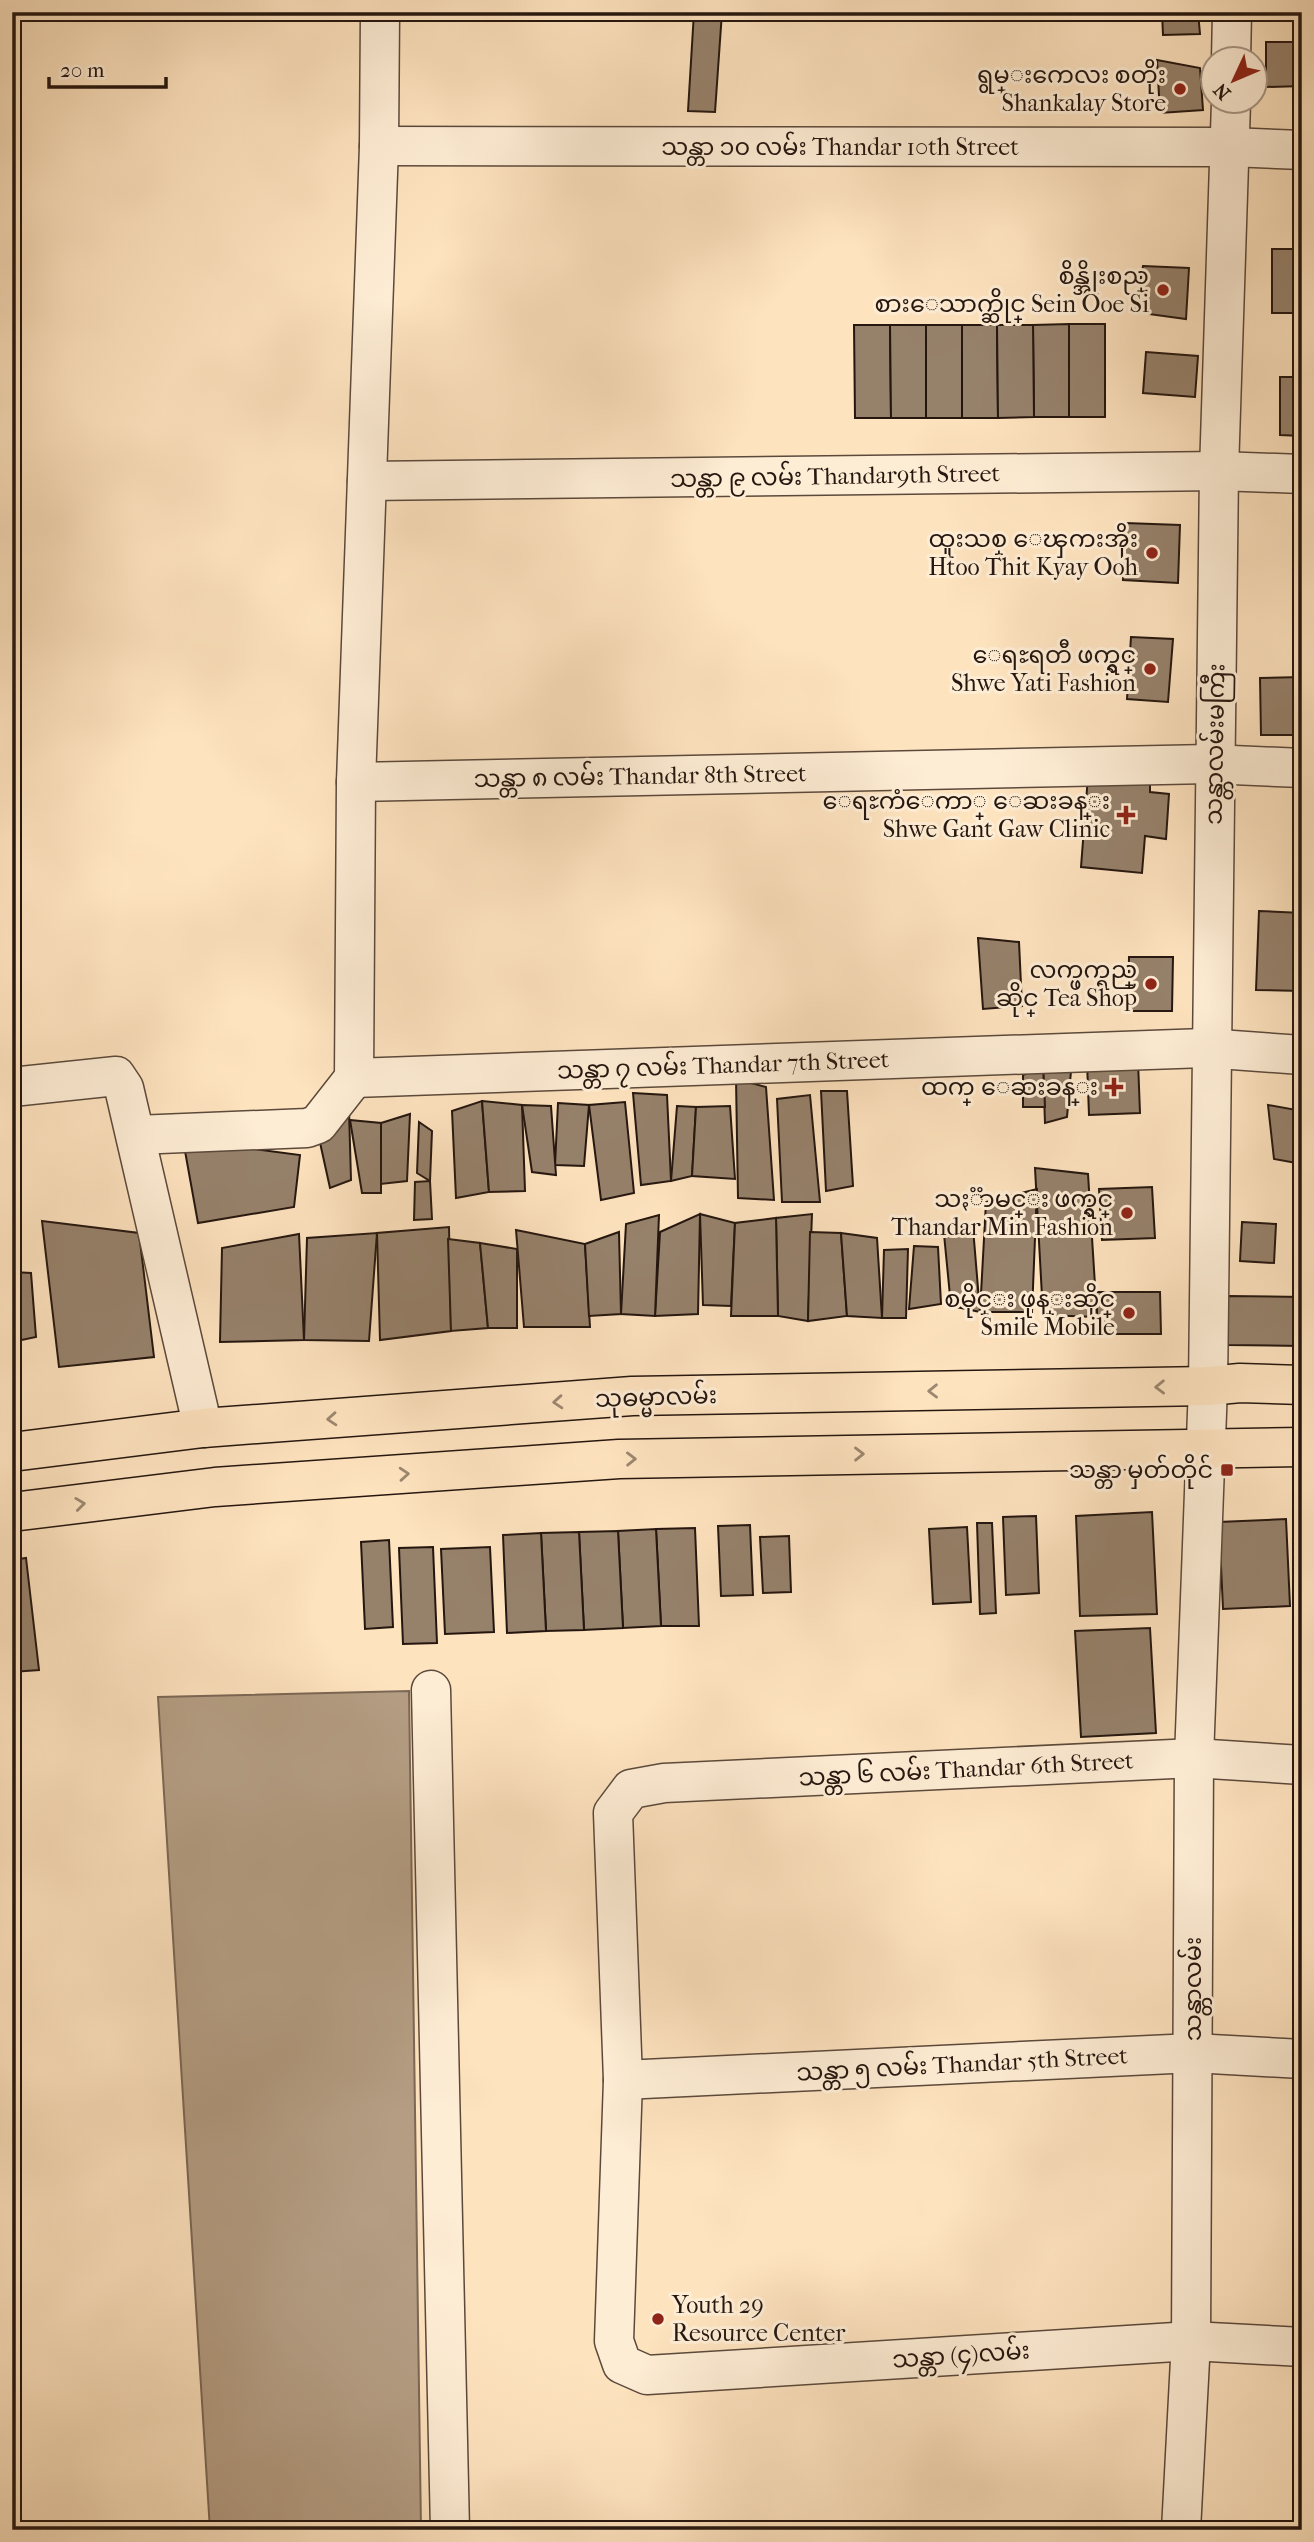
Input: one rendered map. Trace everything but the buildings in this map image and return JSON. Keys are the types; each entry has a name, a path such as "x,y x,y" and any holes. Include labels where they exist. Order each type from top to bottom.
{"main road":[{"name":"သုဓမ္မာလမ်း","path":"12,1452 203,1428 632,1396 1208,1386 1240,1383 1302,1385"},
{"path":"12,1512 215,1487 619,1459 1302,1447"}],"street":[{"path":"136,1135 307,1128 318,1124 354,1078 356,782 379,146 380,12"},
{"path":"1231,46 1232,12"},
{"name":"သန္တာလမ်းမကြီး","path":"1205,1448 1208,1386 1219,471 1231,116"},
{"name":"သန္တာ ၁၀ လမ်း Thandar 10th Street","path":"379,146 1230,147 1302,150"},
{"name":"သန္တာ ၉ လမ်း Thandar9th Street","path":"367,481 1219,471 1302,474"},
{"name":"သန္တာ ၈ လမ်း Thandar 8th Street","path":"356,782 1215,764 1302,768"},
{"name":"သန္တာ ၇ လမ်း Thandar 7th Street","path":"354,1078 1212,1049 1302,1055"},
{"path":"12,1087 116,1076 124,1088 203,1428"},
{"name":"သန္တာလမ်း","path":"1181,2530 1191,2341 1194,1758 1205,1448"},
{"path":"431,1690 450,2530"},
{"name":"သန္တာ ၆ လမ်း Thandar 6th Street","path":"623,2080 614,1813 631,1789 664,1783 1194,1758 1302,1765"},
{"name":"သန္တာ ၅ လမ်း Thandar 5th Street","path":"623,2080 1193,2053 1302,2059"},
{"name":"သန္တာ (၄)လမ်း","path":"623,2080 614,2342 622,2364 647,2375 1191,2341 1302,2347"}],"shaded area":[{"path":"409,1691 421,2530 210,2530 158,1697"}],"place":[{"name":"ရွမ္းကေလး စတိုး Shankalay Store","path":"1180,89"},
{"name":"စိန္အိုးစည္ စားေသာက္ဆိုင္ Sein Ooe Si","path":"1163,290"},
{"name":"ထူးသစ္ ေၾကးအိုး Htoo Thit Kyay Ooh","path":"1152,553"},
{"name":"ေရႊရတီ ဖက္ရွင္ Shwe Yati Fashion","path":"1150,669"},
{"name":"ေရႊကံေကာ္ ေဆးခန္း Shwe Gant Gaw Clinic","path":"1126,815"},
{"name":"လက္ဖက္ရည္ ဆိုင္ Tea Shop","path":"1151,984"},
{"name":"ထက္ ေဆးခန္း","path":"1114,1087"},
{"name":"သႏၱာမင္း ဖက္ရွင္ Thandar Min Fashion","path":"1127,1213"},
{"name":"စမိုင္း ဖုန္းဆိုင္ Smile Mobile","path":"1129,1313"},
{"name":"သန္တာ မှတ်တိုင်","path":"1227,1470"},
{"name":"Youth 29 Resource Center","path":"658,2319"}]}
